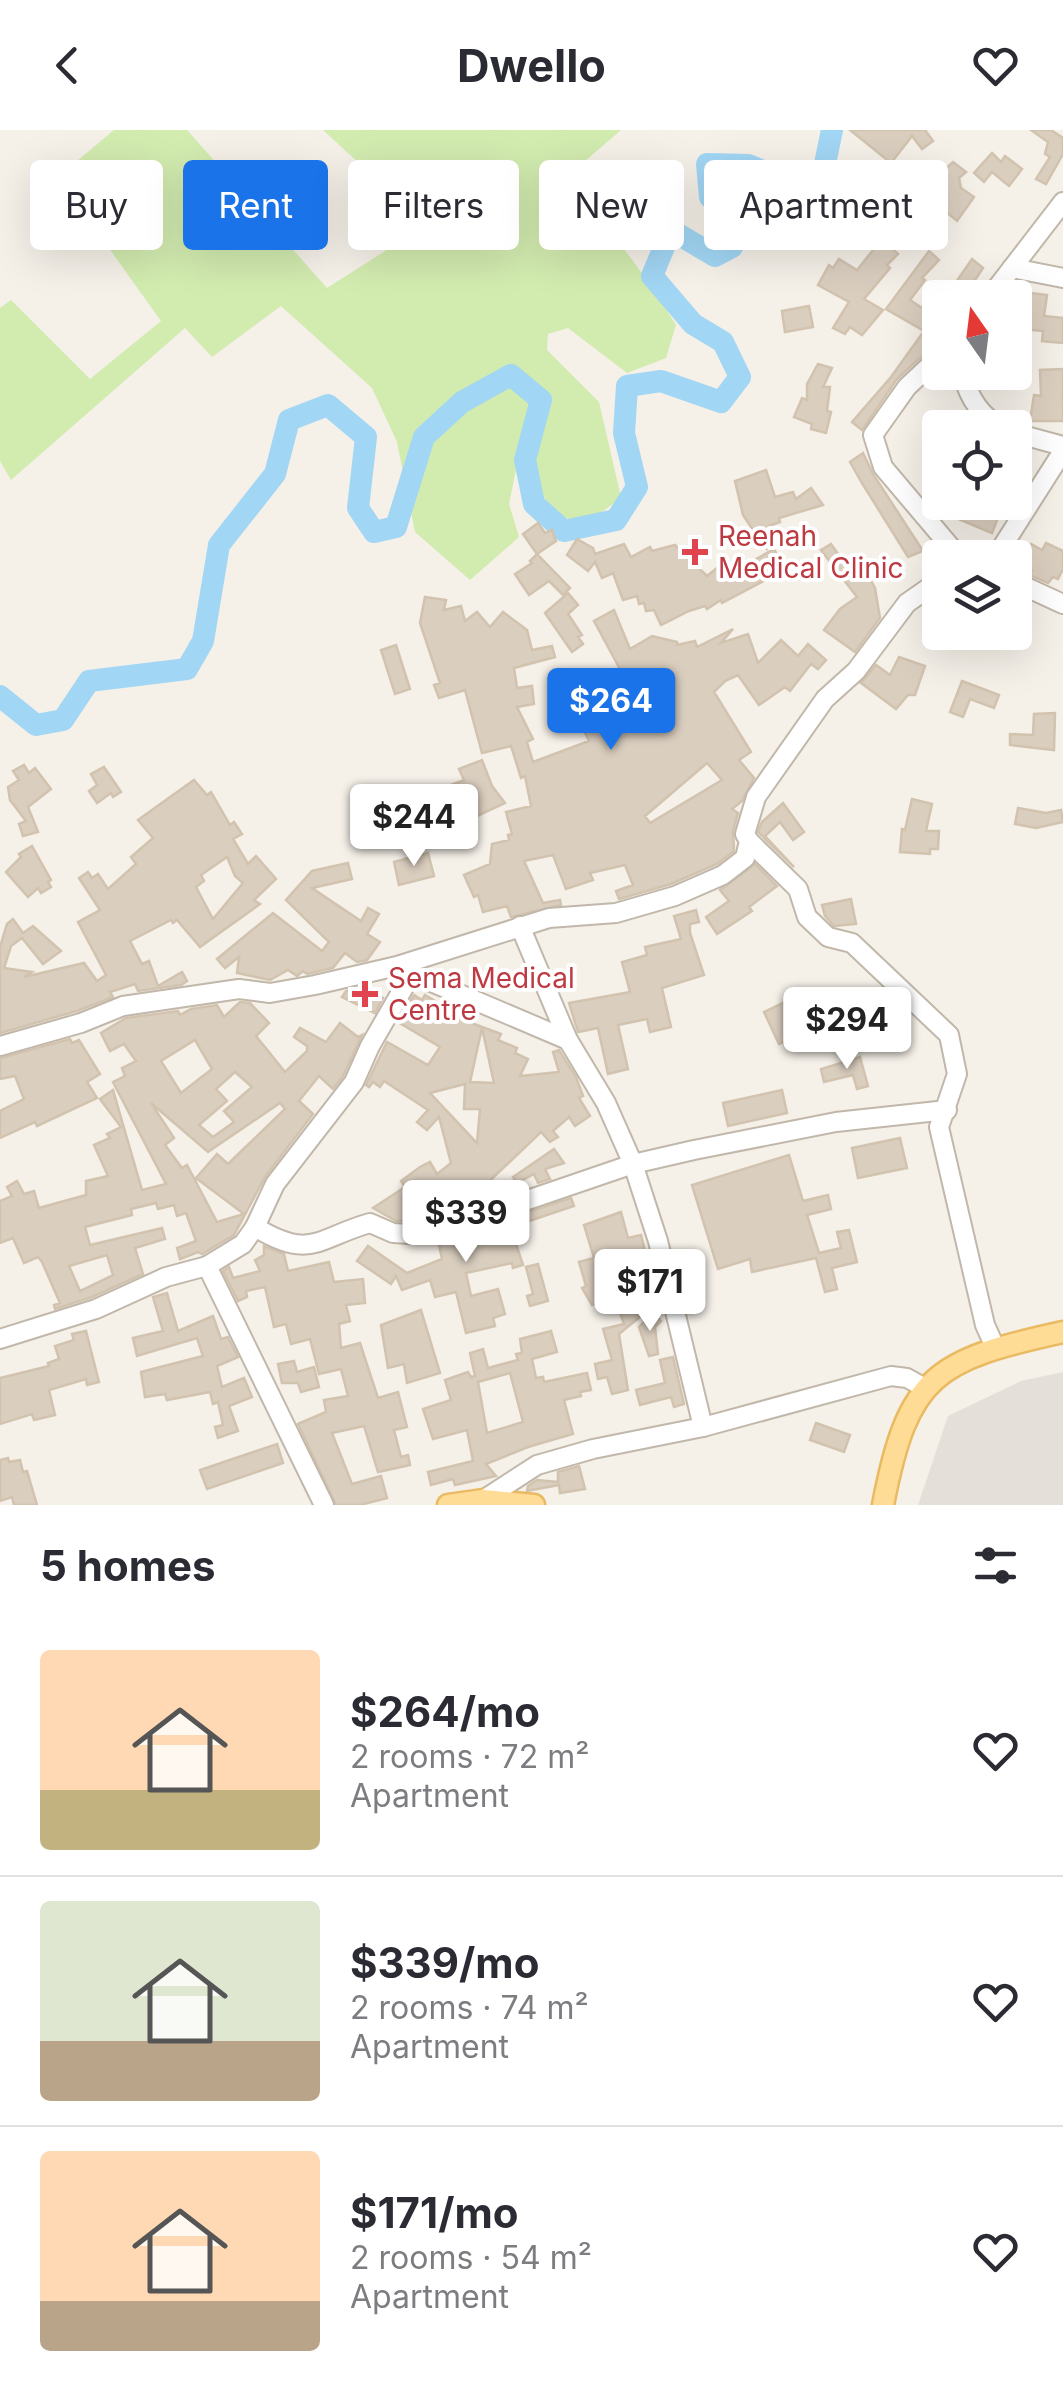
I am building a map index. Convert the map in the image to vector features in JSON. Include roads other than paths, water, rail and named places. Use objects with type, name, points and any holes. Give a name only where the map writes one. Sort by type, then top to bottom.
[{"type":"main road","points":[[883,1505],[896,1441],[925,1388],[960,1362],[995,1348],[1063,1332]]},
{"type":"main road","points":[[448,1505],[483,1500],[534,1505]]},
{"type":"street","points":[[1003,280],[1063,202]]},
{"type":"street","points":[[1012,268],[1063,278]]},
{"type":"street","points":[[922,373],[907,387],[873,436],[883,467],[945,540]]},
{"type":"street","points":[[1005,540],[1063,448],[1032,438]]},
{"type":"street","points":[[1032,590],[1063,604]]},
{"type":"street","points":[[922,593],[894,617],[856,671],[816,711],[756,798],[745,834],[798,888],[806,917],[828,937],[852,944],[948,1035],[957,1074],[939,1127],[985,1324],[995,1348]]},
{"type":"street","points":[[0,1046],[62,1029],[123,1006],[238,989],[270,993],[404,970],[549,918],[616,912],[675,896],[745,858],[749,841]]},
{"type":"street","points":[[520,926],[568,1040],[606,1103],[633,1164],[658,1241],[703,1427]]},
{"type":"street","points":[[404,970],[568,1040]]},
{"type":"street","points":[[0,1339],[96,1309],[166,1277],[207,1266],[232,1254],[256,1227],[275,1184],[354,1082],[404,970]]},
{"type":"street","points":[[256,1227],[289,1245],[328,1241],[370,1224],[393,1234],[410,1234],[426,1230],[460,1209],[510,1206],[633,1164],[836,1122],[947,1110]]},
{"type":"street","points":[[207,1266],[324,1505]]},
{"type":"street","points":[[483,1500],[537,1465],[592,1449],[703,1427],[890,1376],[907,1378],[925,1388]]},
{"type":"waterway","points":[[0,696],[36,725],[63,720],[89,681],[187,669],[203,641],[219,545],[275,474],[289,420],[328,405],[366,437],[358,508],[374,532],[396,527],[424,437],[462,402],[511,375],[541,400],[525,460],[534,504],[564,531],[616,520],[637,487],[624,433],[627,386],[661,381],[721,402],[740,377],[723,342],[693,324],[652,276],[671,230],[715,256],[732,247],[739,227],[710,197],[707,164],[748,165],[820,188],[832,130]]},
{"type":"place","name":"Reenah Medical Clinic","points":[[695,552]]},
{"type":"place","name":"Sema Medical Centre","points":[[365,994]]}]
